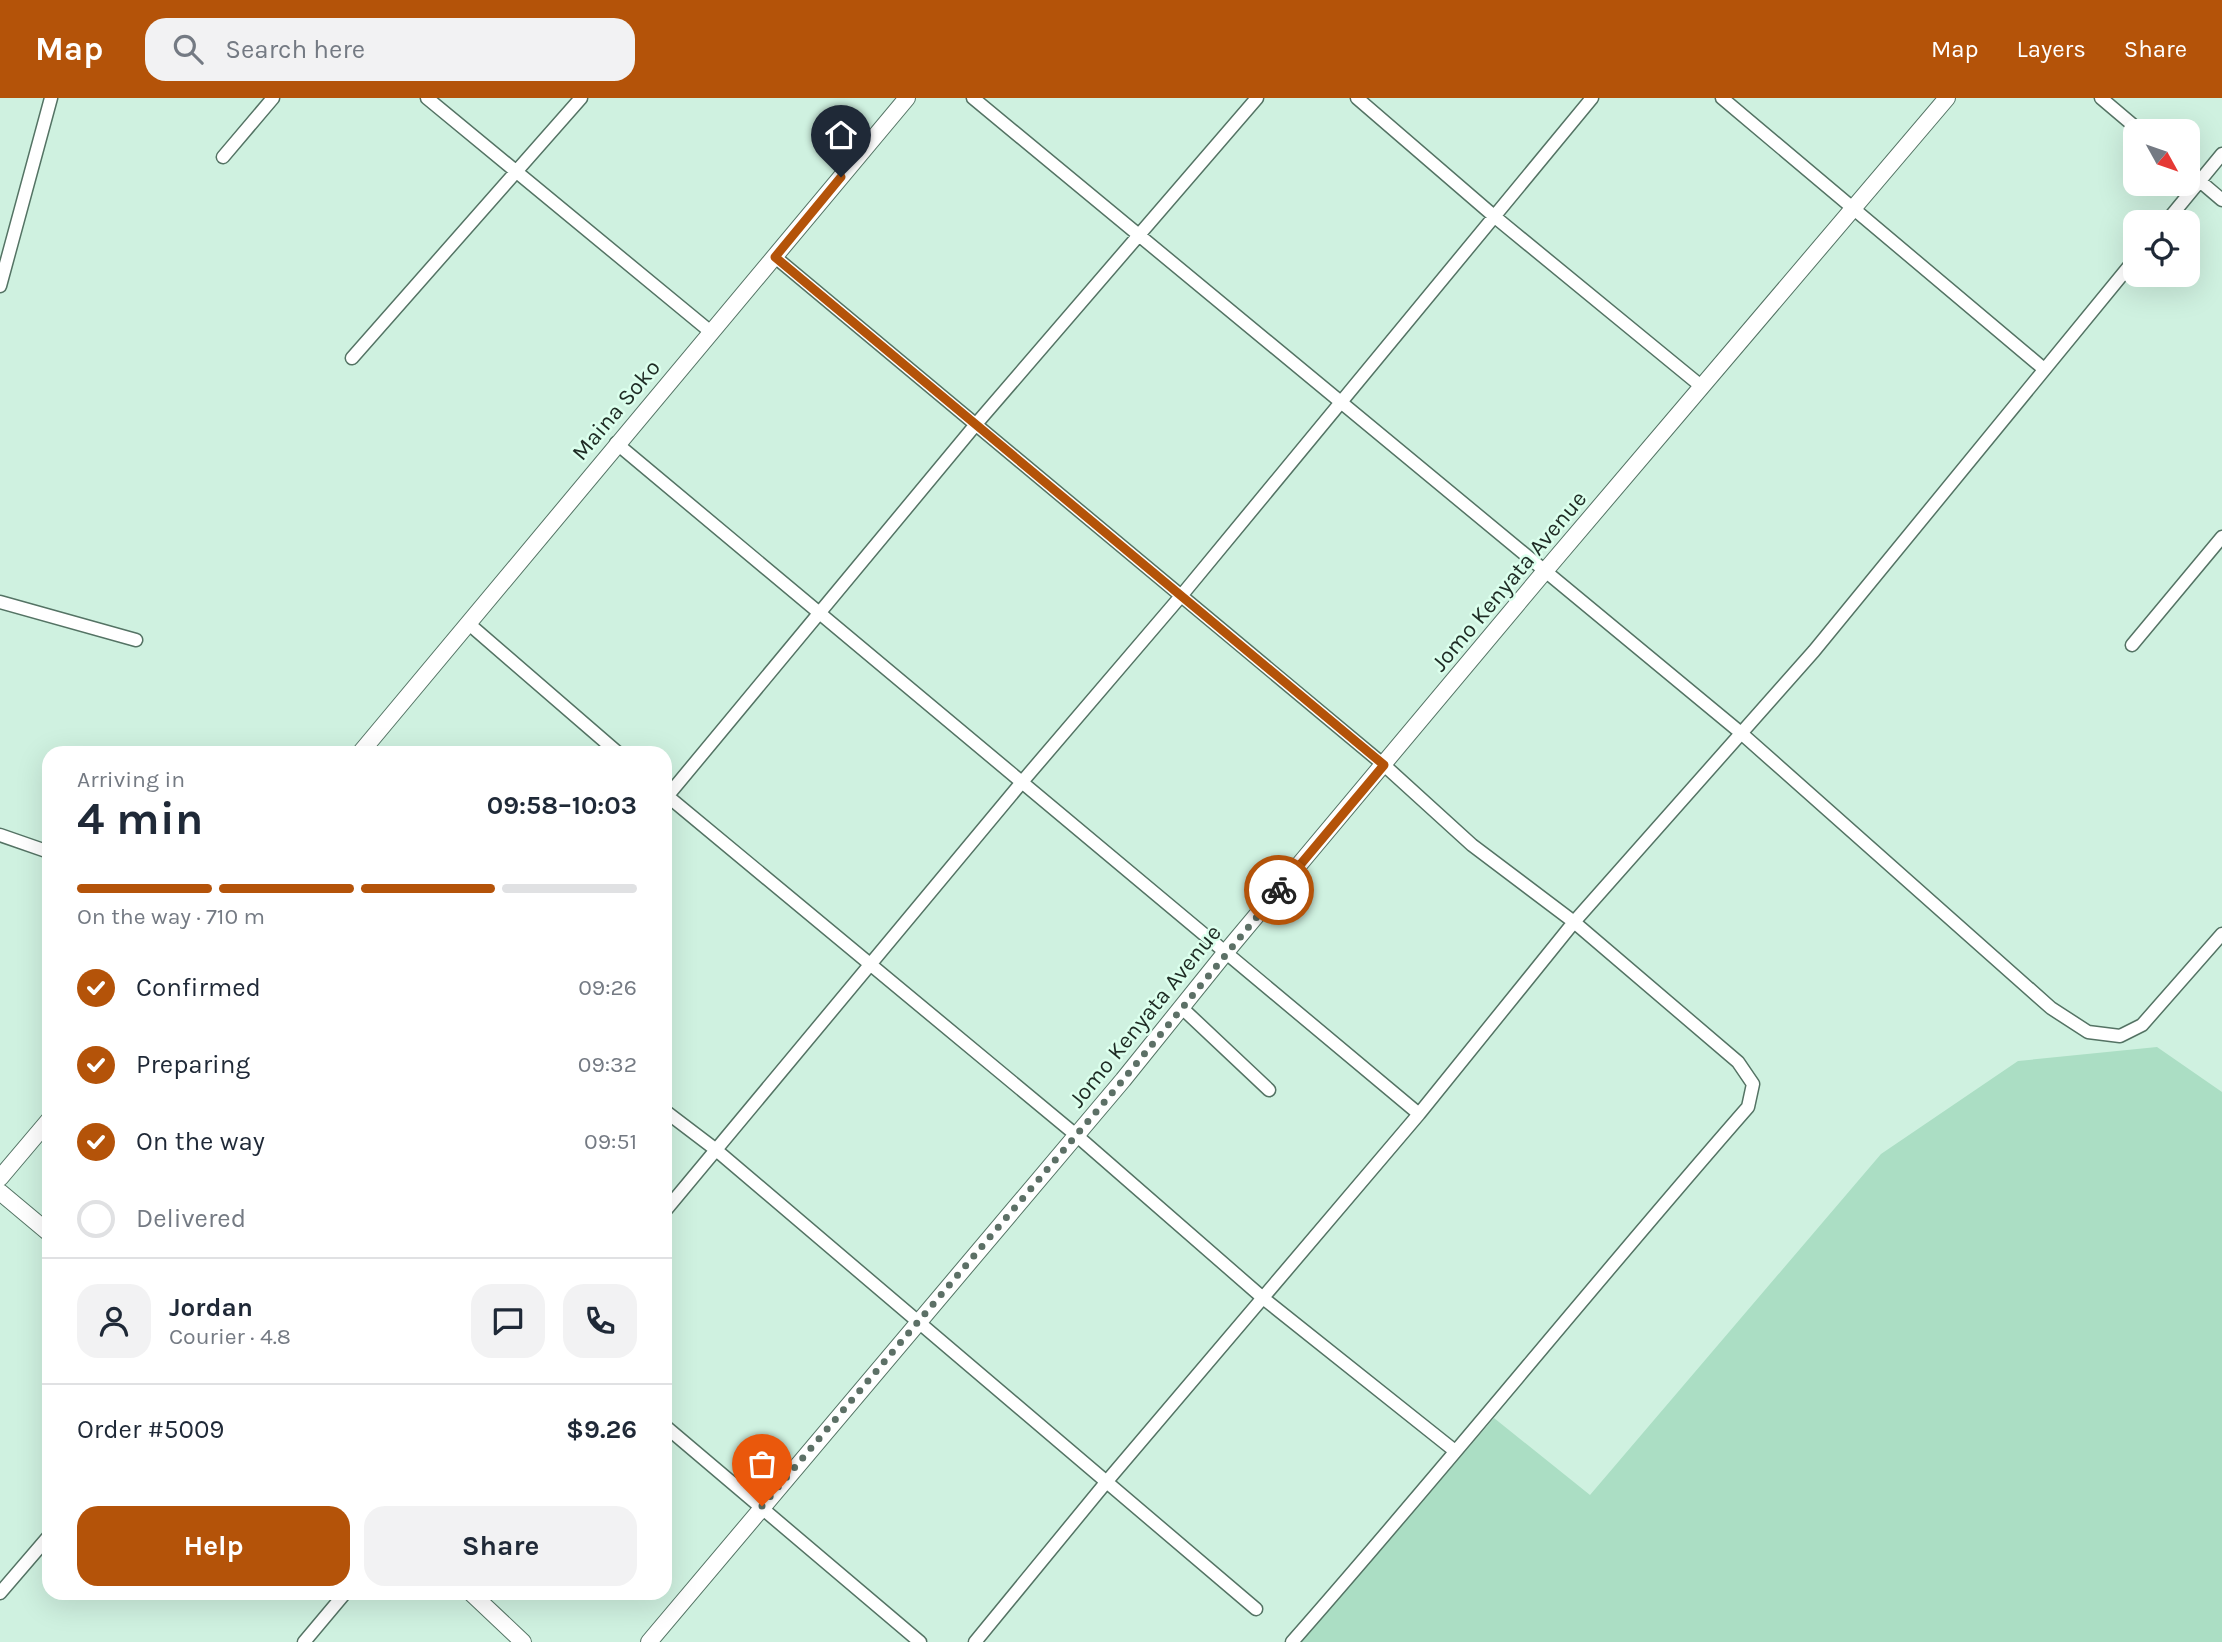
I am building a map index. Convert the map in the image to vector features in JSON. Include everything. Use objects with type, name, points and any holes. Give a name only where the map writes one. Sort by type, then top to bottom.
[{"type":"street","points":[[0,286],[51,98]]},
{"type":"street","points":[[223,157],[273,98]]},
{"type":"street","points":[[427,98],[519,171],[608,250],[712,333]]},
{"type":"street","points":[[352,358],[581,98]]},
{"type":"street","name":"Maina Soko","points":[[366,746],[616,443],[712,333],[907,98]]},
{"type":"street","points":[[973,98],[1741,733],[1980,948],[2051,1008],[2088,1032],[2120,1036],[2142,1025],[2222,934]]},
{"type":"street","points":[[672,789],[977,423],[1257,98]]},
{"type":"street","points":[[1357,98],[1495,217],[1702,386]]},
{"type":"street","points":[[672,1202],[1022,782],[1181,596],[1592,98]]},
{"type":"street","points":[[1722,98],[1855,207],[1925,271],[2044,369]]},
{"type":"street","name":"Jomo Kenyata Avenue","points":[[649,1642],[1076,1135],[1545,571],[1947,98]]},
{"type":"street","points":[[2101,98],[2126,119]]},
{"type":"street","points":[[2222,154],[2200,181],[2222,200]]},
{"type":"street","points":[[2175,210],[2187,196]]},
{"type":"street","points":[[775,257],[1384,765],[1472,845],[1574,922],[1738,1062],[1753,1084],[1748,1107],[1366,1559],[1292,1642]]},
{"type":"street","points":[[975,1642],[1108,1480],[1419,1114],[1574,922],[1814,651],[2123,274]]},
{"type":"street","points":[[616,443],[1419,1114]]},
{"type":"street","points":[[2132,645],[2222,537]]},
{"type":"street","points":[[0,602],[136,640]]},
{"type":"street","points":[[469,624],[610,746]]},
{"type":"street","points":[[672,801],[1076,1135],[1263,1298],[1455,1451]]},
{"type":"street","points":[[0,835],[42,850]]},
{"type":"street","points":[[1182,1008],[1269,1090]]},
{"type":"street","points":[[672,1116],[715,1149],[1108,1480],[1256,1609]]},
{"type":"street","points":[[0,1178],[42,1128]]},
{"type":"street","points":[[0,1192],[42,1227]]},
{"type":"street","points":[[672,1432],[920,1642]]},
{"type":"street","points":[[0,1593],[42,1544]]},
{"type":"street","points":[[304,1642],[339,1600]]},
{"type":"street","points":[[478,1600],[523,1642]]},
{"type":"green space","points":[[2157,1047],[2222,1092],[2222,1642],[1301,1642],[1494,1418],[1590,1495],[1881,1154],[2018,1061]]},
{"type":"way so far","points":[[762,1506],[1123,1080],[1279,890]]},
{"type":"route","points":[[841,177],[775,257],[1384,765],[1279,890]]}]
